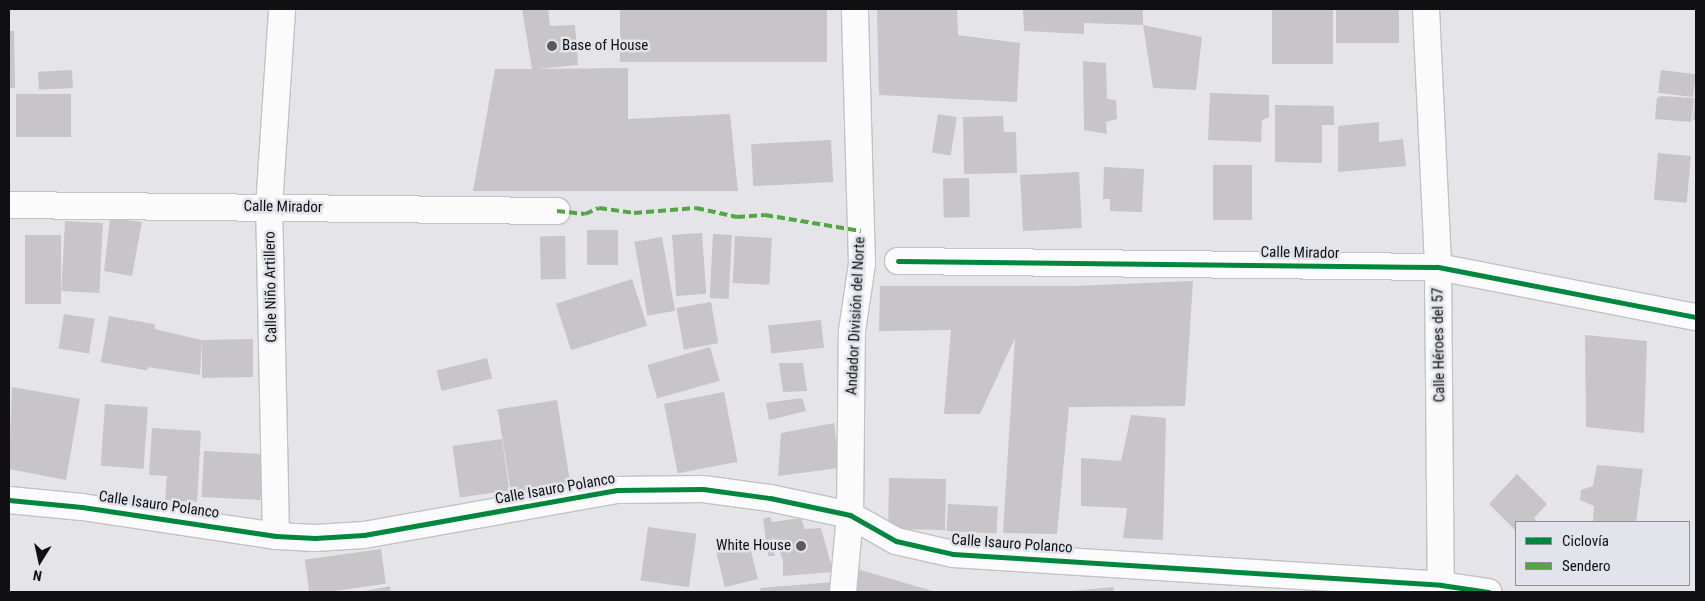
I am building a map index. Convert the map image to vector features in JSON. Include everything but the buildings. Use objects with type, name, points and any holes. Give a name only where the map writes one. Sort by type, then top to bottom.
[{"type":"street","name":"Calle Niño Artillero","points":[[276,536],[269,207],[282,9]]},
{"type":"street","name":"Andador División del Norte","points":[[843,592],[850,515],[852,331],[862,264],[855,9]]},
{"type":"street","name":"Calle Héroes del 57","points":[[1426,9],[1438,267],[1441,588]]},
{"type":"street","name":"Calle Mirador","points":[[9,205],[557,211]]},
{"type":"street","name":"Calle Mirador","points":[[898,260],[1438,267],[1696,317]]},
{"type":"street","name":"Calle Isauro Polanco","points":[[9,500],[82,507],[276,536],[364,535],[616,490],[703,489],[770,498],[850,515],[896,541],[953,554],[1488,592]]},
{"type":"marked path","points":[[557,211],[585,214],[599,208],[634,213],[696,208],[737,217],[765,215],[861,231]]},
{"type":"cycle path","points":[[898,261],[1438,267],[1696,317]]},
{"type":"cycle path","points":[[9,500],[82,507],[276,536],[315,538],[364,535],[617,490],[703,489],[770,498],[850,515],[896,541],[953,554],[1441,585],[1488,592]]},
{"type":"place","name":"Base of House","points":[[552,46]]},
{"type":"place","name":"White House","points":[[801,546]]}]
